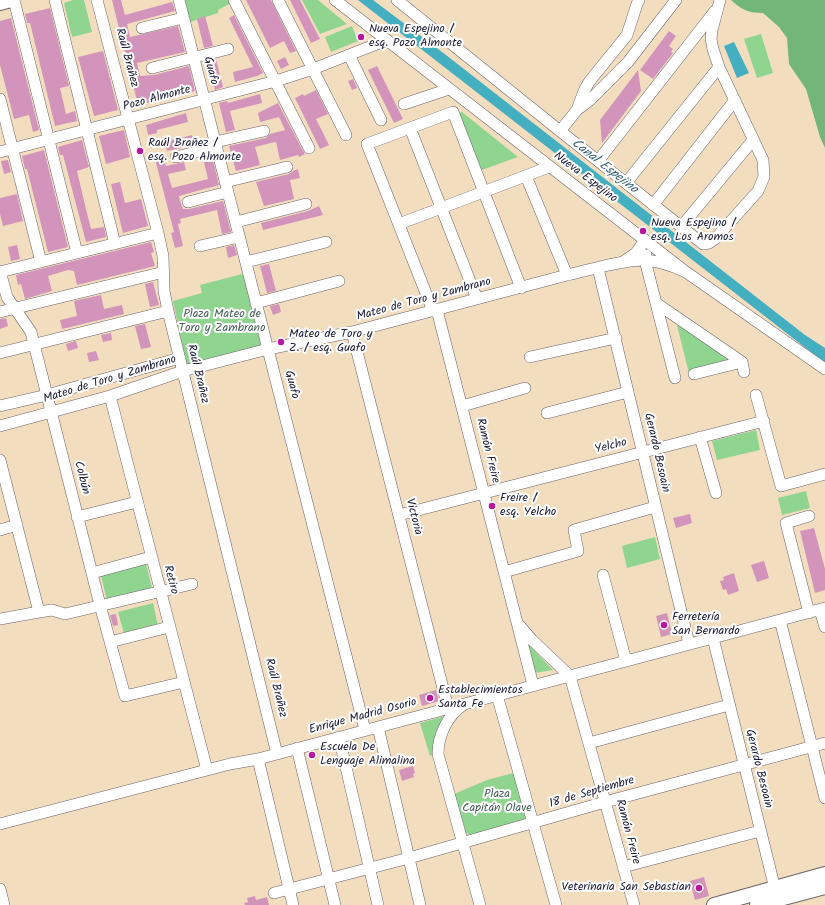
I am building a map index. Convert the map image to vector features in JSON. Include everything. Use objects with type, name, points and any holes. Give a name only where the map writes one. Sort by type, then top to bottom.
[{"type":"main road","points":[[0,3],[12,0]]},
{"type":"main road","points":[[714,905],[778,898],[825,874]]},
{"type":"main road","points":[[757,905],[778,898],[825,887]]},
{"type":"street","points":[[12,0],[77,253]]},
{"type":"street","points":[[55,0],[115,244]]},
{"type":"street","name":"Raúl Brañez","points":[[97,0],[158,234],[163,256],[164,291],[168,311],[277,754]]},
{"type":"street","name":"Guafo","points":[[179,0],[366,730]]},
{"type":"street","points":[[234,0],[309,148]]},
{"type":"street","points":[[278,0],[346,135]]},
{"type":"street","name":"Nueva Espejino","points":[[335,0],[686,272],[825,369]]},
{"type":"street","points":[[397,0],[703,244],[709,243],[715,239],[758,191],[764,176],[763,160],[712,49],[712,30],[720,3]]},
{"type":"street","points":[[577,110],[589,82],[627,35],[636,4],[639,0]]},
{"type":"street","points":[[560,131],[577,110],[590,100],[628,62],[676,0]]},
{"type":"street","points":[[598,161],[720,3]]},
{"type":"street","points":[[142,28],[184,18]]},
{"type":"street","name":"Pozo Almonte","points":[[0,152],[276,81],[313,69],[387,40]]},
{"type":"street","points":[[152,68],[228,48]]},
{"type":"street","points":[[349,55],[381,120]]},
{"type":"street","points":[[626,183],[719,67]]},
{"type":"street","points":[[404,104],[449,89]]},
{"type":"street","points":[[0,99],[41,262]]},
{"type":"street","points":[[653,205],[735,100]]},
{"type":"street","points":[[477,299],[410,128],[453,112],[521,288]]},
{"type":"street","name":"Ramón Freire","points":[[410,128],[367,144],[435,310],[462,406],[533,685]]},
{"type":"street","points":[[176,157],[264,131]]},
{"type":"street","points":[[681,227],[753,140]]},
{"type":"street","points":[[188,202],[287,167]]},
{"type":"street","points":[[399,224],[484,193],[549,167]]},
{"type":"street","points":[[526,176],[567,275]]},
{"type":"street","points":[[236,222],[306,204]]},
{"type":"street","points":[[0,272],[158,234]]},
{"type":"street","points":[[200,246],[240,237]]},
{"type":"street","points":[[246,262],[326,242]]},
{"type":"street","points":[[648,242],[650,249],[645,257],[645,260],[675,378]]},
{"type":"street","name":"Mateo de Toro y Zambrano","points":[[623,263],[648,242]]},
{"type":"street","name":"Mateo de Toro y Zambrano","points":[[0,426],[110,396],[183,371],[268,349],[352,332],[598,268],[645,260],[665,264],[686,272]]},
{"type":"street","name":"Gerardo Besoain","points":[[598,268],[689,644]]},
{"type":"street","name":"Colbún","points":[[0,272],[6,292],[29,328],[34,344],[77,517],[125,696],[184,682]]},
{"type":"street","points":[[0,312],[164,272]]},
{"type":"street","points":[[256,302],[339,281]]},
{"type":"street","points":[[656,303],[743,367],[694,374]]},
{"type":"street","points":[[0,352],[168,311]]},
{"type":"street","name":"Victoria","points":[[352,332],[448,708]]},
{"type":"street","points":[[530,357],[616,338]]},
{"type":"street","points":[[0,406],[47,395],[180,358]]},
{"type":"street","points":[[462,406],[525,388]]},
{"type":"street","points":[[547,413],[628,392]]},
{"type":"street","points":[[756,395],[780,486],[825,474]]},
{"type":"street","name":"Retiro","points":[[110,396],[207,770]]},
{"type":"street","name":"Yelcho","points":[[399,514],[764,421]]},
{"type":"street","points":[[700,437],[716,494]]},
{"type":"street","points":[[0,460],[39,612]]},
{"type":"street","points":[[77,517],[137,502]]},
{"type":"street","points":[[504,572],[578,551],[574,530],[655,507]]},
{"type":"street","points":[[809,516],[786,523],[809,613]]},
{"type":"street","points":[[0,530],[17,525]]},
{"type":"street","points":[[92,573],[151,557]]},
{"type":"street","points":[[604,575],[626,661]]},
{"type":"street","points":[[0,619],[52,610],[66,614],[192,584]]},
{"type":"street","points":[[823,609],[825,627]]},
{"type":"street","name":"Enrique Madrid Osorio","points":[[0,824],[207,770],[258,759],[823,609]]},
{"type":"street","points":[[780,620],[825,798]]},
{"type":"street","name":"Ramón Freire","points":[[518,622],[532,640],[570,676],[634,905]]},
{"type":"street","points":[[110,642],[169,627]]},
{"type":"street","name":"Gerardo Besoain","points":[[713,638],[760,832],[778,898]]},
{"type":"street","points":[[497,695],[556,905]]},
{"type":"street","points":[[470,702],[462,705],[447,723],[441,734],[438,747],[440,763],[480,905]]},
{"type":"street","points":[[589,743],[729,705]]},
{"type":"street","points":[[378,727],[420,905]]},
{"type":"street","points":[[339,737],[378,905]]},
{"type":"street","name":"18 de Septiembre","points":[[274,893],[409,858],[463,841],[605,802],[825,744]]},
{"type":"street","points":[[297,748],[335,905]]},
{"type":"street","points":[[258,759],[293,905]]},
{"type":"street","points":[[623,867],[760,832]]},
{"type":"street","points":[[0,890],[4,905]]},
{"type":"green space","points":[[73,0],[84,0],[92,32],[72,37],[64,3]]},
{"type":"green space","points":[[184,0],[231,0],[233,2],[218,10],[218,13],[190,22]]},
{"type":"green space","points":[[302,0],[318,0],[347,24],[320,34]]},
{"type":"green space","points":[[731,0],[825,0],[825,148],[820,137],[806,89],[789,64],[787,38],[779,27],[763,13],[746,10]]},
{"type":"green space","points":[[352,26],[358,41],[331,52],[325,37]]},
{"type":"green space","points":[[761,34],[773,73],[757,78],[744,39]]},
{"type":"green space","points":[[462,112],[518,157],[479,171],[459,113]]},
{"type":"green space","name":"Plaza Mateo de Toro y Zambrano","points":[[246,273],[264,345],[188,365],[186,362],[173,301],[202,293],[200,285]]},
{"type":"green space","points":[[676,321],[731,358],[730,362],[689,373]]},
{"type":"green space","points":[[756,430],[760,450],[717,460],[712,441]]},
{"type":"green space","points":[[806,491],[810,508],[782,515],[778,498]]},
{"type":"green space","points":[[655,537],[660,559],[627,568],[622,546]]},
{"type":"green space","points":[[145,560],[152,588],[107,600],[100,572]]},
{"type":"green space","points":[[153,603],[158,626],[124,634],[118,612]]},
{"type":"green space","points":[[526,642],[553,670],[535,673]]},
{"type":"green space","points":[[445,716],[434,754],[430,756],[420,723]]},
{"type":"green space","name":"Plaza Capitán Olave","points":[[517,772],[528,817],[471,835],[466,833],[454,794],[487,780]]},
{"type":"water","points":[[358,0],[373,0],[446,55],[805,335],[825,348],[825,363]]},
{"type":"water","points":[[734,42],[749,73],[737,78],[724,46]]},
{"type":"building","points":[[112,0],[121,0],[125,15],[172,2],[175,11],[127,24],[130,37],[178,26],[185,52],[137,63],[140,76],[154,75],[189,66],[195,91],[138,105]]},
{"type":"building","points":[[246,0],[271,0],[296,51],[290,53],[284,41],[270,48]]},
{"type":"building","points":[[290,0],[300,0],[320,39],[311,43]]},
{"type":"building","points":[[50,8],[69,86],[60,88],[66,114],[75,111],[77,121],[55,126],[30,23],[27,23],[25,14]]},
{"type":"building","points":[[234,15],[263,73],[235,82],[233,72],[253,67],[229,18]]},
{"type":"building","points":[[205,16],[213,46],[204,48],[197,19]]},
{"type":"building","points":[[11,18],[39,130],[33,132],[29,115],[14,119],[0,65],[0,21]]},
{"type":"building","points":[[669,31],[676,36],[669,46],[673,49],[671,52],[673,53],[653,79],[640,70]]},
{"type":"building","points":[[103,51],[118,110],[94,116],[78,57]]},
{"type":"building","points":[[285,57],[289,65],[281,69],[277,61]]},
{"type":"building","points":[[216,59],[223,87],[215,90],[208,61]]},
{"type":"building","points":[[377,66],[403,119],[394,123],[368,70]]},
{"type":"building","points":[[638,70],[641,91],[602,143],[600,120]]},
{"type":"building","points":[[353,79],[357,88],[352,90],[348,81]]},
{"type":"building","points":[[316,90],[328,114],[316,119],[329,145],[320,149],[295,98],[303,94],[304,96]]},
{"type":"building","points":[[260,94],[262,103],[230,111],[235,130],[226,132],[219,103],[227,101],[228,103]]},
{"type":"building","points":[[278,103],[305,154],[299,157],[298,155],[280,160],[276,142],[271,143],[255,147],[260,165],[236,171],[229,146],[266,138],[270,134],[285,130],[279,117],[260,122],[258,113]]},
{"type":"building","points":[[186,113],[188,122],[157,130],[157,133],[148,135],[146,125]]},
{"type":"building","points":[[124,130],[130,157],[106,164],[99,136]]},
{"type":"building","points":[[192,135],[194,145],[167,151],[165,142]]},
{"type":"building","points":[[82,140],[89,167],[77,171],[85,205],[91,229],[104,227],[106,237],[86,242],[63,155],[60,155],[58,147]]},
{"type":"building","points":[[44,150],[68,247],[48,252],[27,169],[25,169],[22,156]]},
{"type":"building","points":[[162,153],[166,166],[184,162],[186,170],[168,174],[172,188],[208,179],[203,158],[212,156],[219,185],[179,196],[181,204],[183,209],[189,209],[223,201],[231,232],[222,234],[217,210],[180,219],[181,223],[178,224],[183,246],[175,248],[171,233],[174,232],[154,155]]},
{"type":"building","points":[[8,160],[11,172],[4,174],[1,161]]},
{"type":"building","points":[[298,169],[300,178],[290,180],[294,199],[264,206],[256,182],[289,174]]},
{"type":"building","points":[[120,182],[125,203],[141,199],[148,226],[123,233],[111,184]]},
{"type":"building","points":[[17,194],[23,221],[3,226],[0,214],[0,198]]},
{"type":"building","points":[[319,206],[323,215],[263,230],[261,223],[308,211]]},
{"type":"building","points":[[151,242],[154,252],[151,253],[155,266],[77,285],[74,271],[68,270],[48,276],[52,291],[25,299],[21,284],[18,285],[16,275]]},
{"type":"building","points":[[17,245],[20,259],[11,261],[8,247]]},
{"type":"building","points":[[234,245],[237,255],[228,258],[226,247]]},
{"type":"building","points":[[269,264],[276,291],[267,293],[260,266]]},
{"type":"building","points":[[153,282],[159,305],[150,307],[145,284]]},
{"type":"building","points":[[101,295],[104,309],[122,305],[124,314],[62,329],[60,320],[77,316],[74,301]]},
{"type":"building","points":[[279,304],[281,312],[273,315],[270,306]]},
{"type":"building","points":[[6,318],[8,326],[0,329],[0,319]]},
{"type":"building","points":[[145,324],[151,347],[141,349],[135,326]]},
{"type":"building","points":[[111,333],[112,340],[103,342],[101,335]]},
{"type":"building","points":[[76,341],[78,348],[68,351],[66,344]]},
{"type":"building","points":[[96,351],[99,360],[89,362],[87,353]]},
{"type":"building","points":[[690,514],[692,523],[676,528],[673,518]]},
{"type":"building","points":[[814,528],[825,569],[825,590],[815,593],[800,531]]},
{"type":"building","points":[[764,561],[769,578],[757,582],[751,565]]},
{"type":"building","points":[[734,573],[739,591],[728,595],[726,589],[723,590],[720,581],[724,580],[723,577]]},
{"type":"building","name":"Ferretería San Bernardo","points":[[667,613],[672,634],[661,637],[656,616]]},
{"type":"building","points":[[116,614],[118,625],[113,626],[110,615]]},
{"type":"building","name":"Establecimientos Santa Fe","points":[[436,690],[439,701],[422,706],[419,695]]},
{"type":"building","points":[[413,766],[415,773],[413,774],[414,777],[402,781],[399,770]]},
{"type":"building","name":"Veterinaria San Sebastian","points":[[704,877],[709,896],[695,900],[690,881]]},
{"type":"building","points":[[255,896],[256,900],[267,897],[269,905],[245,905],[244,903],[248,902],[247,898]]},
{"type":"place","name":"Nueva Espejino / esq. Pozo Almonte","points":[[361,37]]},
{"type":"place","name":"Raúl Brañez / esq. Pozo Almonte","points":[[140,151]]},
{"type":"place","name":"Nueva Espejino / esq. Los Aromos","points":[[643,231]]},
{"type":"place","name":"Mateo de Toro y Z. / esq. Guafo","points":[[281,342]]},
{"type":"place","name":"Freire / esq. Yelcho","points":[[492,506]]},
{"type":"place","name":"Ferretería San Bernardo","points":[[664,625]]},
{"type":"place","name":"Establecimientos Santa Fe","points":[[430,698]]},
{"type":"place","name":"Escuela De Lenguaje Alimalina","points":[[312,755]]},
{"type":"place","name":"Veterinaria San Sebastian","points":[[699,888]]},
{"type":"water label","name":"Canal Espejino","points":[[604,167]]}]
